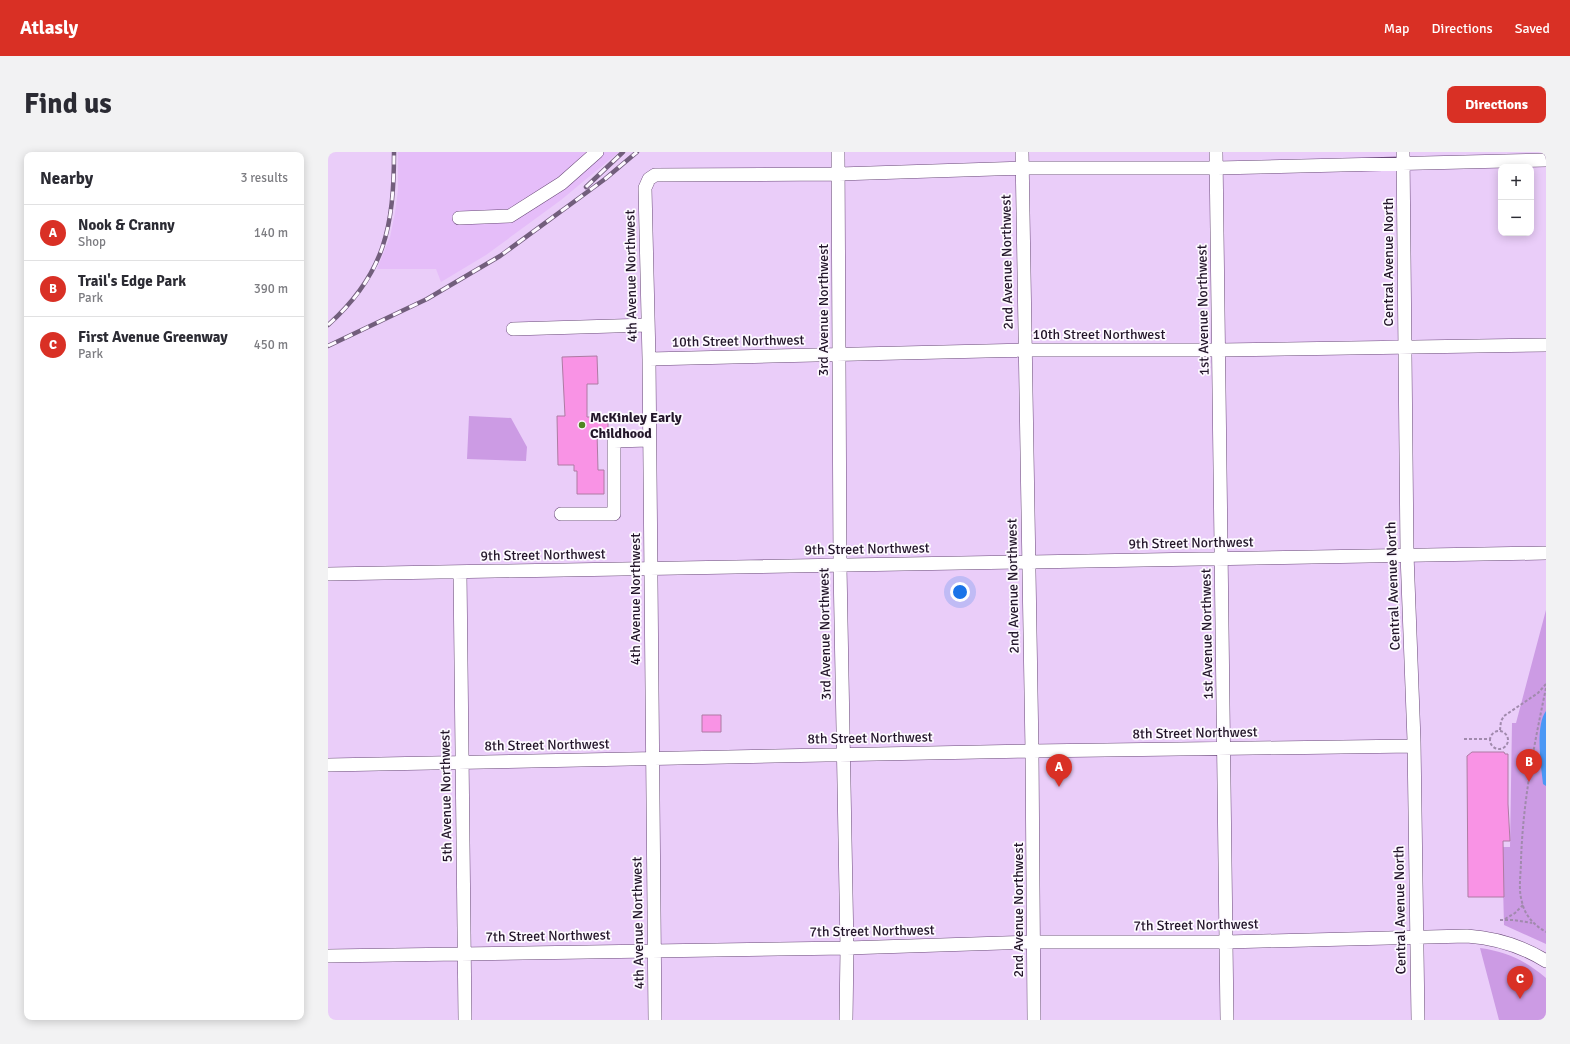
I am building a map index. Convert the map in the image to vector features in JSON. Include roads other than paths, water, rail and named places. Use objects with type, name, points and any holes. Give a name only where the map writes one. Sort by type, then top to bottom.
[{"type":"street","points":[[459,218],[510,216],[562,183],[597,152]]},
{"type":"street","name":"3rd Avenue Northwest","points":[[838,152],[840,566],[846,1020]]},
{"type":"street","name":"2nd Avenue Northwest","points":[[1022,152],[1024,350],[1032,751],[1034,1020]]},
{"type":"street","name":"1st Avenue Northwest","points":[[1216,152],[1220,350],[1227,1020]]},
{"type":"street","points":[[839,174],[1022,168],[1217,168],[1403,157],[1546,160]]},
{"type":"street","name":"Central Avenue North","points":[[1403,157],[1407,554],[1414,746],[1418,1020]]},
{"type":"street","name":"4th Avenue Northwest","points":[[655,1020],[649,358],[645,188],[649,179],[655,175],[839,174]]},
{"type":"street","points":[[513,328],[648,325]]},
{"type":"street","name":"10th Street Northwest","points":[[649,358],[1024,350],[1220,350],[1546,345]]},
{"type":"street","points":[[561,514],[614,514],[614,441],[649,440]]},
{"type":"street","name":"9th Street Northwest","points":[[328,574],[1222,559],[1407,554],[1546,553]]},
{"type":"street","name":"5th Avenue Northwest","points":[[460,572],[465,1020]]},
{"type":"street","name":"8th Street Northwest","points":[[328,765],[1032,751],[1414,746]]},
{"type":"street","name":"7th Street Northwest","points":[[328,956],[846,948],[1034,942],[1226,942],[1417,936],[1483,937],[1516,946],[1546,961]]},
{"type":"water","points":[[1546,711],[1546,786],[1543,784],[1540,757],[1540,736],[1541,726]]},
{"type":"railway","points":[[328,325],[347,306],[362,287],[374,267],[382,247],[392,203],[394,152]]},
{"type":"railway","points":[[586,187],[623,152]]},
{"type":"railway","points":[[328,346],[427,299],[500,256],[605,179],[637,152]]},
{"type":"place","name":"McKinley Early Childhood","points":[[582,425]]},
{"type":"place","name":"Trail's Edge Park","points":[[1529,782]]},
{"type":"place","name":"Nook & Cranny","points":[[1059,787]]},
{"type":"place","name":"First Avenue Greenway","points":[[1520,999]]}]
